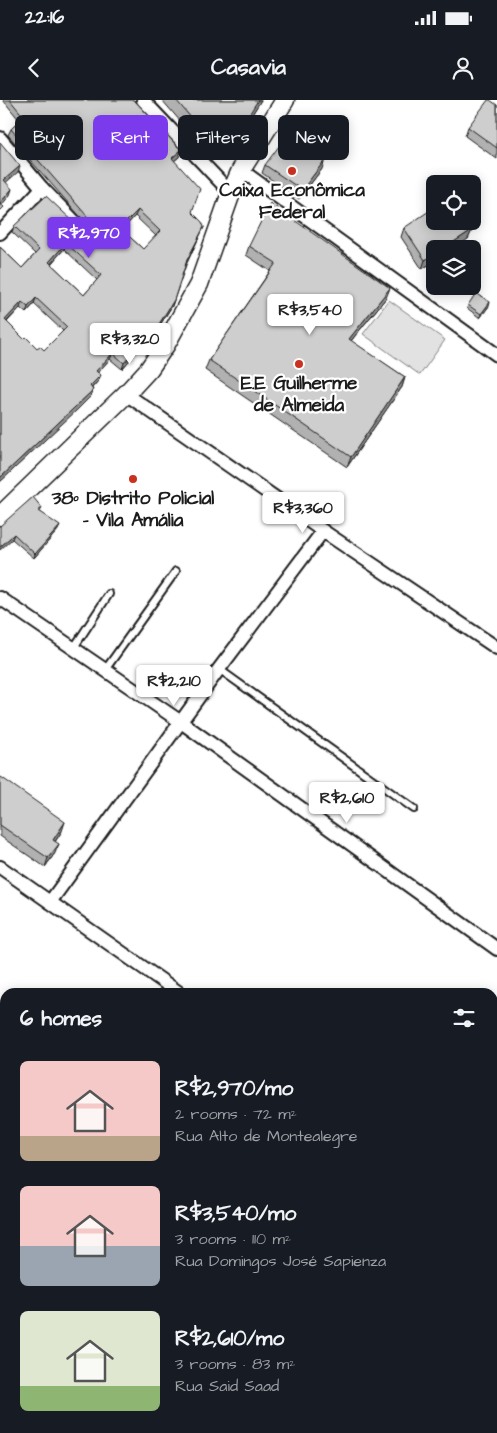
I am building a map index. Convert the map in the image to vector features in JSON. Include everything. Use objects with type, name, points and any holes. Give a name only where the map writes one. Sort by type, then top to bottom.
[{"type":"main road","points":[[0,516],[126,394],[149,369],[199,284],[230,193],[242,170],[286,100]]},
{"type":"street","points":[[143,100],[230,193]]},
{"type":"street","points":[[0,138],[42,188],[77,224]]},
{"type":"street","points":[[242,170],[497,355]]},
{"type":"street","points":[[0,233],[42,188]]},
{"type":"street","points":[[126,394],[323,531],[497,648]]},
{"type":"street","points":[[50,902],[219,669],[323,531]]},
{"type":"street","points":[[0,598],[181,722],[497,948]]},
{"type":"street","points":[[0,867],[172,988]]},
{"type":"lane","points":[[105,670],[176,571]]},
{"type":"lane","points":[[73,649],[109,594]]},
{"type":"lane","points":[[219,669],[414,809]]},
{"type":"shaded area","points":[[389,300],[445,340],[420,375],[363,334]]},
{"type":"building","points":[[10,100],[134,100],[148,115],[93,115],[93,160],[168,160],[168,136],[178,147],[178,153],[172,158],[200,189],[192,212],[202,222],[204,227],[187,260],[174,300],[151,337],[148,335],[124,363],[113,353],[96,371],[101,375],[90,386],[93,390],[0,478],[0,247],[22,268],[39,250],[14,226],[46,196],[77,225],[85,224],[87,216],[38,160],[83,160],[83,115],[22,115]],"holes":[[[138,210],[160,231],[143,249],[120,228]],[[66,243],[101,275],[84,295],[49,262]],[[36,298],[67,327],[44,350],[40,346],[37,348],[26,337],[24,339],[5,320],[22,302],[28,307]]]},
{"type":"building","points":[[176,100],[258,100],[249,115],[189,115]]},
{"type":"building","points":[[488,100],[497,105],[497,148],[468,127]]},
{"type":"building","points":[[15,125],[15,134],[11,129]]},
{"type":"building","points":[[0,142],[20,166],[4,180],[12,189],[0,203]]},
{"type":"building","points":[[278,147],[278,160],[325,160],[302,190],[265,165]]},
{"type":"building","points":[[270,203],[390,288],[349,339],[405,377],[351,457],[209,360],[276,263],[249,246]]},
{"type":"building","points":[[426,213],[426,230],[472,230],[457,240],[426,240],[425,260],[404,228]]},
{"type":"building","points":[[475,295],[479,295],[490,302],[481,314],[468,305]]},
{"type":"building","points":[[33,497],[42,508],[38,511],[60,526],[35,554],[14,534],[0,547],[0,526]]},
{"type":"building","points":[[1,777],[65,822],[53,840],[59,844],[48,858],[0,825]]},
{"type":"place","name":"Caixa Econômica Federal","points":[[292,171]]},
{"type":"place","name":"E.E Guilherme de Almeida","points":[[299,364]]},
{"type":"place","name":"38º Distrito Policial - Vila Amália","points":[[133,479]]}]
